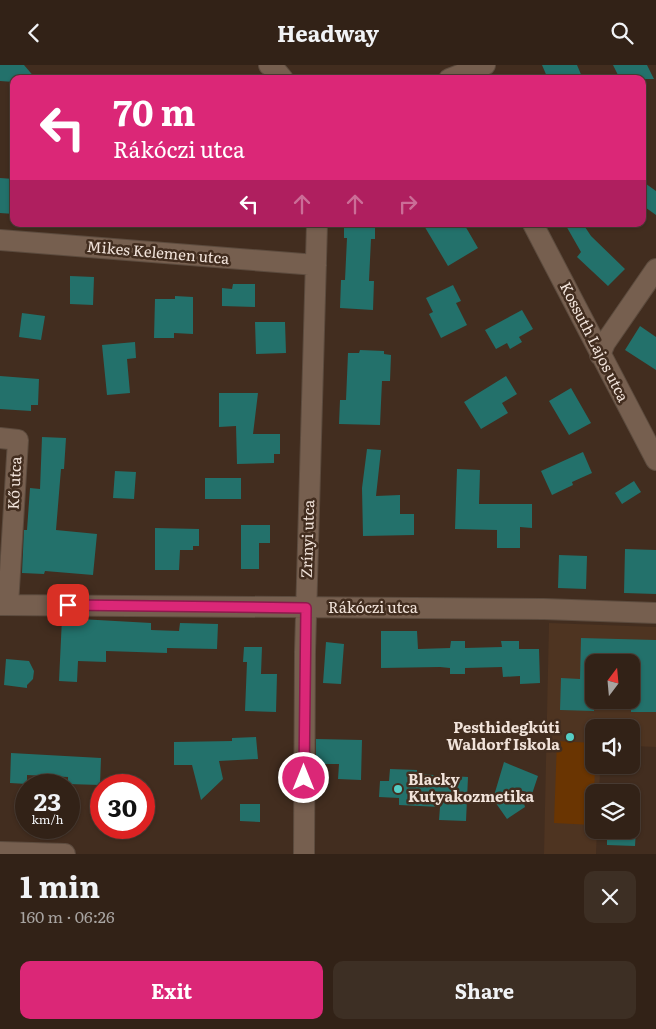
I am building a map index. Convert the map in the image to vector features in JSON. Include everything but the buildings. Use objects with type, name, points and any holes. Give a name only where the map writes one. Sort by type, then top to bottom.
[{"type":"street","points":[[269,65],[280,75]]},
{"type":"street","points":[[452,75],[485,65]]},
{"type":"street","name":"Zrínyi utca","points":[[304,854],[306,608],[317,227]]},
{"type":"street","name":"Kossuth Lajos utca","points":[[535,227],[656,460]]},
{"type":"street","name":"Mikes Kelemen utca","points":[[0,240],[316,265]]},
{"type":"street","points":[[600,355],[606,343],[656,269]]},
{"type":"street","name":"Kő utca","points":[[0,438],[18,440],[4,605]]},
{"type":"street","name":"Rákóczi utca","points":[[4,605],[535,609],[656,613]]},
{"type":"street","points":[[0,852],[65,854]]},
{"type":"shaded area","name":"Pesthidegkúti Waldorf Iskola","points":[[549,623],[656,627],[656,747],[640,746],[640,719],[585,719],[585,774],[600,774],[599,784],[585,784],[585,839],[597,839],[596,854],[544,854]]},
{"type":"shaded area","points":[[557,741],[585,743],[585,774],[595,774],[594,784],[585,784],[585,825],[554,823]]},
{"type":"place","name":"Pesthidegkúti Waldorf Iskola","points":[[570,737]]},
{"type":"place","name":"Blacky Kutyakozmetika","points":[[398,789]]},
{"type":"route","points":[[68,605],[306,608],[304,778]]}]
